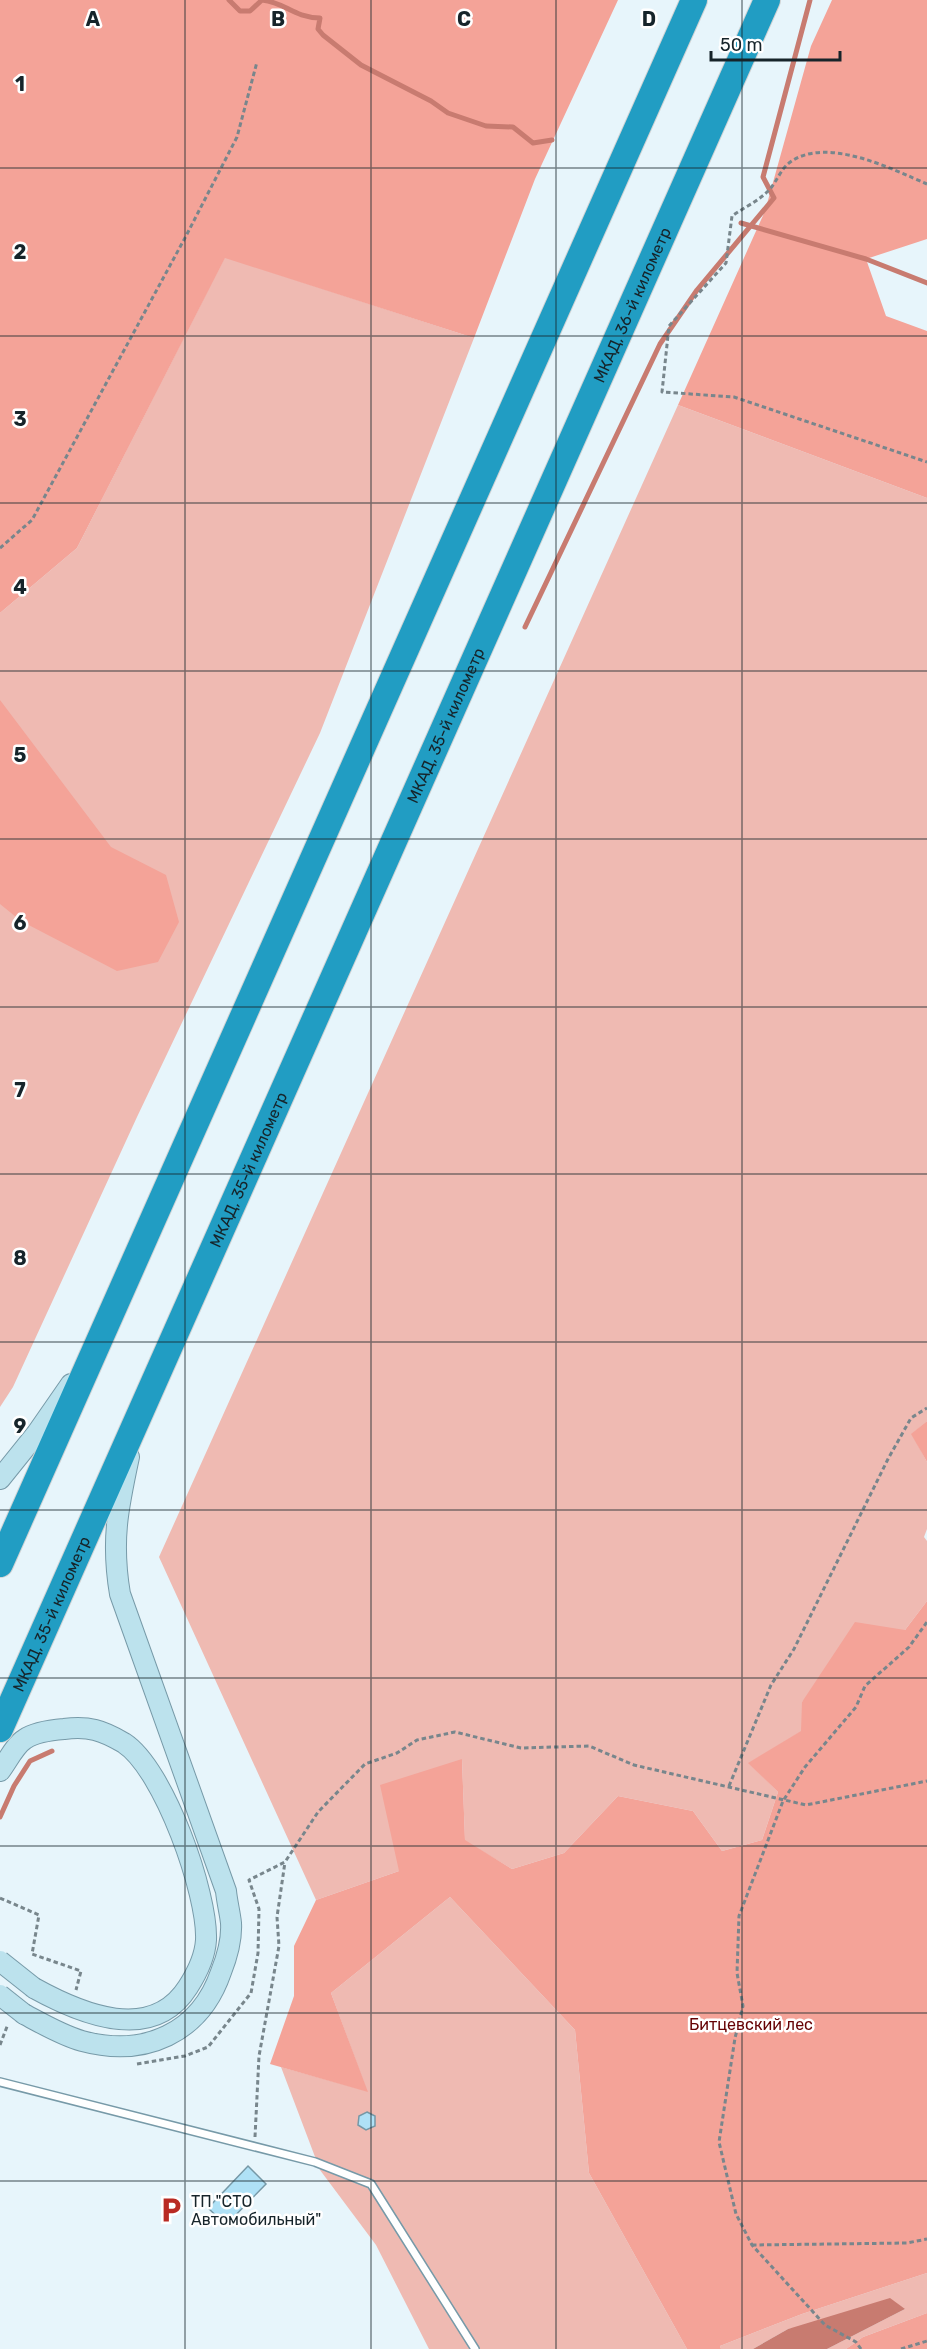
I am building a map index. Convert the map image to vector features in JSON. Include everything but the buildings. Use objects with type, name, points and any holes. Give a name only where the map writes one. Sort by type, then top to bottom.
[{"type":"highway","points":[[0,1564],[694,0]]},
{"type":"highway","name":"МКАД, 36-й километр","points":[[497,610],[767,0]]},
{"type":"highway","name":"МКАД, 35-й километр","points":[[0,1730],[497,610]]},
{"type":"main road","points":[[0,1479],[38,1433],[71,1384],[110,1316]]},
{"type":"main road","points":[[0,1995],[24,2014],[60,2033],[84,2041],[118,2045],[147,2043],[171,2035],[197,2017],[213,1995],[226,1959],[231,1924],[226,1892],[120,1593],[114,1561],[118,1510],[129,1456],[157,1375]]},
{"type":"main road","points":[[0,1771],[24,1739],[52,1730],[88,1726],[125,1744],[154,1779],[174,1817],[203,1905],[206,1942],[198,1971],[182,1997],[161,2013],[125,2021],[98,2017],[66,2006],[34,1988],[0,1961]]},
{"type":"lane","points":[[0,2082],[315,2162],[371,2184],[475,2349]]},
{"type":"path","points":[[0,548],[32,520],[186,236],[237,137],[257,62]]},
{"type":"path","points":[[927,184],[884,166],[843,153],[808,154],[789,163],[767,192],[732,216],[726,263],[669,326],[662,392],[734,397],[927,462]]},
{"type":"path","points":[[729,1787],[771,1685],[794,1649],[888,1459],[911,1418],[927,1408]]},
{"type":"path","points":[[861,2349],[856,2342],[825,2325],[752,2245],[736,2214],[719,2142],[742,2006],[736,1973],[739,1916],[783,1801],[805,1767],[856,1707],[865,1686],[909,1647],[927,1622]]},
{"type":"path","points":[[255,2147],[259,2056],[279,1946],[277,1917],[285,1862],[318,1812],[365,1764],[397,1753],[417,1740],[456,1732],[521,1748],[589,1746],[634,1765],[783,1801],[806,1804],[927,1781]]},
{"type":"path","points":[[249,1880],[285,1862]]},
{"type":"path","points":[[0,1898],[39,1915],[32,1954],[81,1971],[74,1996]]},
{"type":"path","points":[[752,2245],[907,2243],[927,2239]]},
{"type":"path","points":[[902,2349],[927,2341]]},
{"type":"shaded area","points":[[225,257],[474,338],[320,733],[137,1117],[13,1387],[0,1407],[0,613],[77,548]]},
{"type":"shaded area","points":[[678,405],[927,498],[927,1421],[912,1434],[927,1462],[927,1529],[924,1537],[927,1541],[927,1601],[905,1630],[802,1702],[802,1731],[749,1763],[778,1792],[762,1840],[722,1851],[693,1811],[618,1796],[564,1853],[512,1869],[465,1841],[462,1759],[399,1871],[316,1900],[159,1557]]},
{"type":"shaded area","points":[[450,1897],[575,2030],[589,2173],[687,2349],[429,2349],[376,2245],[320,2170],[281,2067],[367,2091],[331,1993]]},
{"type":"shaded area","points":[[927,2273],[927,2313],[863,2337],[846,2349],[827,2349],[905,2309],[788,2329],[753,2349],[721,2349],[720,2346],[802,2314]]},
{"type":"shaded area","points":[[890,2298],[905,2309],[827,2349],[753,2349],[788,2329]]},
{"type":"green space","points":[[0,0],[618,0],[535,179],[474,338],[225,258],[77,548],[0,613]]},
{"type":"green space","points":[[832,0],[927,0],[927,239],[866,259],[886,316],[927,331],[927,498],[678,405],[765,211],[811,46]]},
{"type":"green space","points":[[0,700],[111,847],[166,875],[179,922],[158,962],[117,971],[21,921],[0,904]]},
{"type":"green space","points":[[927,1421],[927,1462],[911,1434]]},
{"type":"green space","name":"Битцевский лес","points":[[927,1601],[927,2273],[802,2314],[720,2346],[721,2349],[687,2349],[589,2173],[575,2030],[450,1897],[331,1993],[368,2092],[270,2064],[294,1996],[294,1946],[316,1900],[399,1871],[380,1785],[462,1759],[465,1840],[512,1869],[564,1853],[618,1796],[693,1811],[722,1851],[762,1840],[778,1792],[748,1763],[801,1731],[802,1702],[855,1622],[905,1630]]},
{"type":"green space","points":[[927,2313],[927,2349],[846,2349],[863,2337]]},
{"type":"waterway","points":[[229,0],[240,11],[250,11],[262,0],[303,15],[320,18],[318,29],[323,35],[361,65],[431,101],[448,113],[486,126],[513,127],[533,143],[552,140]]},
{"type":"waterway","points":[[525,627],[660,344],[697,290],[774,198],[763,177],[810,0]]},
{"type":"waterway","points":[[741,223],[866,259],[927,283]]},
{"type":"waterway","points":[[0,1817],[14,1786],[30,1761],[52,1751]]},
{"type":"place","name":"ТП \"СТО Автомобильный\"","points":[[171,2210]]}]
